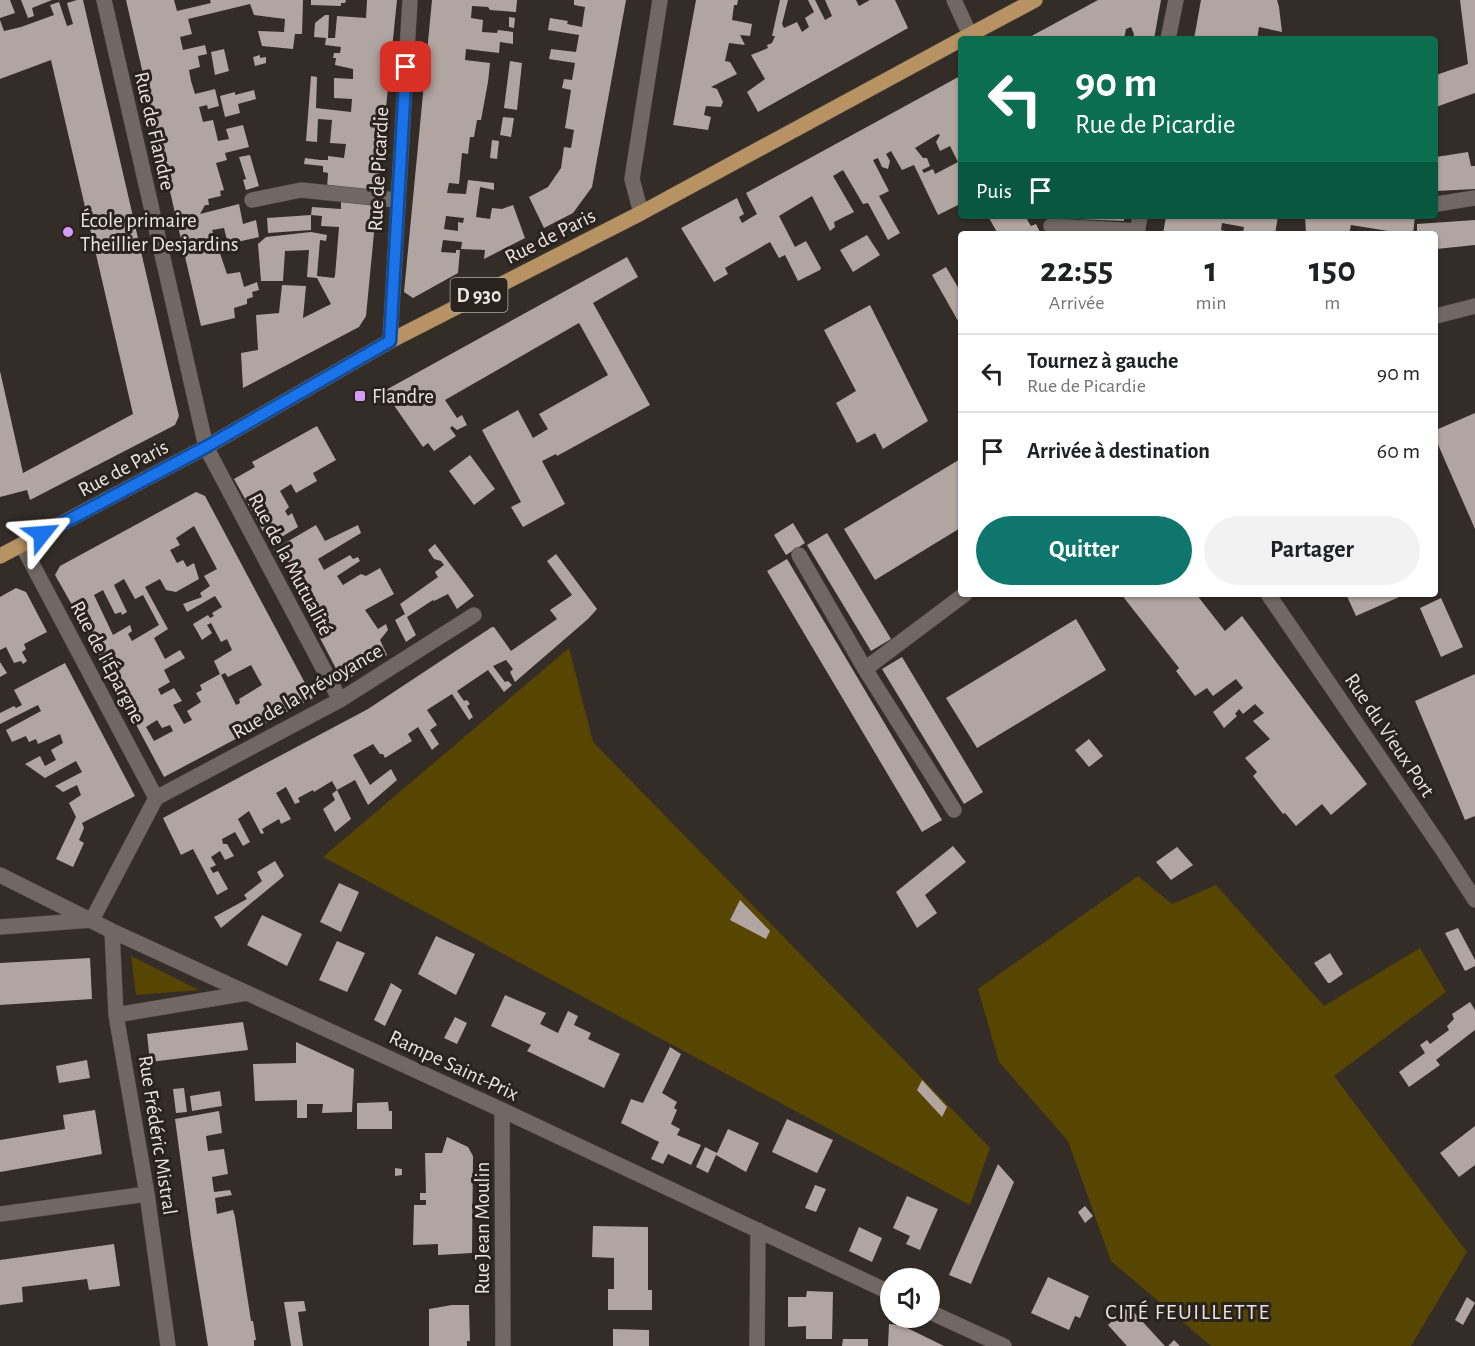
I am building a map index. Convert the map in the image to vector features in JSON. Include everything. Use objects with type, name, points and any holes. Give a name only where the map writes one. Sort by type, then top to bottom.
[{"type":"main road","name":"Rue de Paris","points":[[969,36],[1035,0]]},
{"type":"main road","name":"Rue de Paris","points":[[0,556],[206,447],[390,341],[641,213],[958,42]]},
{"type":"street","name":"Rue de Flandre","points":[[104,0],[206,447]]},
{"type":"street","name":"Rue de Picardie","points":[[390,341],[410,0]]},
{"type":"street","points":[[641,213],[632,179],[660,0]]},
{"type":"street","points":[[954,0],[964,36]]},
{"type":"street","points":[[1169,36],[1176,0]]},
{"type":"street","points":[[252,200],[301,190],[398,200]]},
{"type":"street","points":[[1438,204],[1475,198]]},
{"type":"street","points":[[1051,226],[1138,227]]},
{"type":"street","points":[[1438,315],[1475,306]]},
{"type":"street","name":"Rue de la Mutualité","points":[[206,447],[340,700]]},
{"type":"street","name":"Rue de l'Épargne","points":[[22,545],[156,798]]},
{"type":"street","points":[[799,555],[865,669],[954,810]]},
{"type":"street","points":[[865,669],[961,597]]},
{"type":"street","name":"Rue du Vieux Port","points":[[1271,597],[1475,900]]},
{"type":"street","name":"Rue de la Prévoyance","points":[[156,798],[340,700],[474,615]]},
{"type":"street","points":[[0,927],[92,920],[156,798]]},
{"type":"street","name":"Rampe Saint-Prix","points":[[0,875],[112,931],[502,1110],[880,1288]]},
{"type":"street","name":"Rue Frédéric Mistral","points":[[112,931],[116,1015],[147,1194],[168,1346]]},
{"type":"street","points":[[116,1015],[247,993]]},
{"type":"street","name":"Rue Jean Moulin","points":[[502,1110],[503,1346]]},
{"type":"street","points":[[0,1214],[147,1194]]},
{"type":"street","points":[[757,1346],[758,1230]]},
{"type":"street","points":[[940,1318],[978,1340],[1004,1346]]},
{"type":"shaded area","points":[[569,648],[593,742],[990,1148],[970,1205],[323,857]]},
{"type":"shaded area","points":[[1138,876],[1172,904],[1216,885],[1324,1006],[1420,948],[1446,992],[1334,1076],[1467,1252],[1411,1346],[1211,1346],[1111,1261],[1068,1141],[999,1062],[978,989]]},
{"type":"shaded area","points":[[131,956],[199,990],[136,995]]},
{"type":"building","points":[[0,0],[10,0],[15,13],[0,18]]},
{"type":"building","points":[[21,0],[52,0],[32,8],[34,16],[28,18]]},
{"type":"building","points":[[83,0],[179,416],[175,425],[30,500],[27,490],[0,497],[0,371],[23,473],[133,414],[51,60],[0,79],[0,20],[4,31],[21,27],[54,15],[50,5],[59,2],[67,26],[73,24],[67,3]]},
{"type":"building","points":[[126,0],[174,0],[177,11],[211,3],[210,0],[303,0],[302,34],[295,34],[293,49],[262,46],[258,31],[284,32],[285,19],[254,15],[250,4],[188,19],[192,34],[180,37],[183,50],[205,45],[207,54],[198,56],[200,67],[189,70],[191,81],[195,94],[215,89],[219,106],[208,109],[207,105],[199,107],[203,122],[213,120],[218,141],[229,139],[226,129],[243,125],[249,147],[225,153],[227,160],[216,163],[224,190],[220,191],[221,196],[208,199],[209,205],[205,205],[200,214],[239,204],[243,224],[256,220],[259,237],[228,244],[224,228],[212,230],[227,274],[240,272],[244,287],[257,282],[259,290],[252,292],[253,297],[247,299],[247,304],[234,308],[235,318],[201,326]]},
{"type":"building","points":[[311,0],[346,0],[345,3],[341,3],[341,6],[311,5]]},
{"type":"building","points":[[367,0],[397,0],[377,195],[327,190],[328,173],[323,172],[323,166],[304,164],[305,158],[328,160],[328,156],[344,158],[346,144],[330,143],[332,120],[318,119],[317,142],[306,141],[311,76],[317,77],[316,108],[351,112],[352,99],[334,98],[334,78],[353,79],[353,69],[335,65],[334,53],[340,53],[341,47],[325,45],[326,38],[314,37],[315,23],[325,15],[329,15],[328,38],[335,38],[337,16],[366,18]]},
{"type":"building","points":[[432,0],[517,0],[516,12],[472,6],[471,18],[483,20],[482,32],[497,33],[498,30],[513,32],[513,44],[500,42],[499,53],[466,49],[465,60],[490,63],[488,82],[481,120],[477,120],[474,137],[470,137],[468,154],[462,153],[459,184],[449,183],[447,193],[466,194],[468,180],[494,183],[494,190],[480,187],[476,217],[490,219],[492,208],[502,209],[513,205],[525,238],[484,259],[485,250],[461,249],[462,242],[443,240],[441,252],[456,253],[456,250],[460,250],[458,273],[413,298],[404,292]],"holes":[[[446,216],[464,218],[463,223],[458,222],[458,231],[444,229]]]},
{"type":"building","points":[[574,0],[626,0],[592,187],[573,213],[544,228],[529,197],[548,187],[561,168],[564,147],[571,148],[574,130],[565,128],[571,90],[562,88],[564,79],[572,80],[575,63],[549,59],[551,49],[576,52],[579,35],[548,30],[550,18],[568,21],[567,24],[582,27],[585,7],[574,5]]},
{"type":"building","points":[[696,0],[738,0],[737,5],[734,5],[732,20],[752,24],[750,36],[740,35],[745,45],[729,43],[725,61],[730,62],[737,74],[711,87],[717,89],[723,102],[721,107],[706,106],[704,115],[711,117],[708,130],[673,125]]},
{"type":"building","points":[[780,0],[788,0],[782,24],[784,28],[797,22],[802,32],[809,27],[805,18],[814,12],[808,0],[815,0],[825,20],[832,16],[825,0],[856,0],[859,6],[870,0],[895,0],[908,28],[758,112],[747,92],[765,79],[751,55],[768,48],[767,45],[772,43]]},
{"type":"building","points":[[1098,0],[1161,0],[1155,36],[1134,36],[1131,27],[1126,29],[1125,36],[1032,36]]},
{"type":"building","points":[[1201,0],[1277,0],[1282,32],[1259,27],[1258,36],[1195,36]]},
{"type":"building","points":[[1460,0],[1475,0],[1475,93],[1438,106],[1438,74],[1468,64]]},
{"type":"building","points":[[509,17],[515,18],[514,28],[509,27]]},
{"type":"building","points":[[224,49],[229,71],[215,75],[211,52]]},
{"type":"building","points":[[260,55],[260,58],[266,57],[266,63],[255,66],[253,57]]},
{"type":"building","points":[[510,61],[522,63],[517,110],[504,108]]},
{"type":"building","points":[[958,77],[958,162],[958,205],[938,215],[914,165],[902,170],[891,151],[886,154],[890,161],[888,169],[882,167],[878,158],[873,160],[889,191],[879,196],[900,233],[888,240],[868,203],[863,204],[843,170],[833,176],[854,212],[834,222],[835,227],[830,231],[812,196],[779,216],[795,247],[806,241],[820,270],[798,281],[785,255],[779,258],[770,242],[725,268],[728,274],[714,282],[681,228],[737,198],[744,214],[739,217],[742,223],[757,214],[746,193]],"holes":[[[938,134],[940,135],[936,142],[940,151],[950,146],[958,162],[935,174],[933,169],[924,173],[922,170],[930,166],[927,158],[923,158],[915,148]]]},
{"type":"building","points":[[254,90],[256,99],[238,104],[240,113],[225,117],[220,96]]},
{"type":"building","points":[[503,117],[514,118],[511,137],[500,135]]},
{"type":"building","points":[[492,140],[499,141],[497,159],[490,158]]},
{"type":"building","points":[[1468,152],[1471,166],[1475,166],[1475,189],[1438,191],[1438,157]]},
{"type":"building","points":[[250,155],[259,186],[246,190],[243,180],[246,179],[239,157]]},
{"type":"building","points":[[341,199],[377,202],[366,316],[359,327],[243,388],[241,353],[258,350],[256,315],[279,313],[282,285],[306,286],[303,318],[331,304],[317,278],[307,277],[309,250],[285,251],[283,281],[261,281],[258,244],[266,237],[311,232],[327,235],[326,241],[320,240],[317,276],[334,278],[339,227],[321,226],[322,216],[311,215],[312,207],[341,209]]},
{"type":"building","points":[[311,215],[311,230],[268,233],[267,218]]},
{"type":"building","points":[[990,219],[1027,219],[1031,226],[1036,224],[1040,231],[996,231]]},
{"type":"building","points":[[1077,219],[1124,219],[1124,221]]},
{"type":"building","points":[[1166,219],[1278,219],[1276,231],[1243,231],[1244,227],[1222,223],[1221,230],[1225,231],[1164,231]]},
{"type":"building","points":[[1305,219],[1415,219],[1413,231],[1388,231],[1351,225],[1350,231],[1306,231]]},
{"type":"building","points":[[1475,220],[1475,245],[1438,249],[1438,231],[1417,231],[1417,224]]},
{"type":"building","points":[[867,235],[880,255],[853,272],[840,250]]},
{"type":"building","points":[[627,257],[638,277],[593,303],[650,405],[557,456],[556,454],[542,461],[565,504],[523,527],[511,507],[521,502],[482,430],[518,410],[533,438],[548,429],[539,414],[608,375],[579,323],[445,400],[457,418],[462,415],[467,425],[457,430],[452,426],[450,428],[456,436],[434,451],[428,443],[423,447],[384,391]]},
{"type":"building","points":[[946,267],[958,287],[958,321],[932,275]]},
{"type":"building","points":[[870,305],[928,421],[883,449],[875,433],[857,443],[836,403],[856,391],[824,330]]},
{"type":"building","points":[[1475,413],[1475,529],[1438,445],[1438,429]]},
{"type":"building","points":[[317,426],[336,460],[313,473],[317,481],[296,493],[291,484],[280,491],[289,507],[285,511],[288,516],[292,513],[298,527],[270,544],[234,479],[255,467],[252,462]]},
{"type":"building","points":[[470,455],[495,489],[474,505],[449,471]]},
{"type":"building","points":[[958,460],[958,529],[875,580],[844,529]]},
{"type":"building","points":[[196,492],[205,496],[313,698],[164,777],[84,627],[93,622],[88,614],[80,619],[55,575],[60,566]],"holes":[[[194,526],[217,569],[204,576],[210,586],[200,593],[202,597],[183,604],[187,612],[215,596],[222,607],[212,613],[214,616],[210,618],[208,615],[193,624],[202,640],[212,633],[207,625],[211,623],[221,642],[227,639],[232,650],[214,661],[220,674],[200,685],[202,690],[196,693],[201,702],[187,711],[192,720],[184,724],[173,705],[182,701],[174,688],[161,695],[158,689],[170,682],[164,670],[185,658],[180,650],[165,659],[154,638],[168,629],[145,587],[160,579],[166,590],[176,592],[199,579],[194,563],[187,567],[183,560],[177,563],[170,550],[180,545],[176,538]],[[124,579],[135,599],[143,595],[159,625],[132,641],[128,634],[132,631],[130,625],[113,635],[94,595],[103,590],[115,614],[121,612],[122,615],[127,612],[114,585]],[[251,665],[262,685],[239,699],[240,703],[236,705],[221,675],[225,673],[228,677]],[[157,720],[162,728],[170,725],[173,731],[154,741],[146,727]]]},
{"type":"building","points":[[793,523],[805,543],[786,555],[774,535]]},
{"type":"building","points":[[316,525],[325,541],[358,525],[361,533],[318,559],[324,570],[350,555],[353,559],[358,557],[360,561],[337,576],[343,585],[361,574],[366,576],[380,568],[394,594],[365,610],[378,629],[386,624],[388,630],[380,640],[387,655],[343,682],[288,577],[295,573],[288,561],[280,564],[273,550]]},
{"type":"building","points":[[827,533],[891,639],[871,651],[807,545]]},
{"type":"building","points":[[435,544],[474,596],[457,609],[448,594],[433,600],[407,617],[416,635],[406,642],[395,620],[405,614],[400,604],[438,577],[435,572],[444,565],[441,561],[434,559],[428,550]]},
{"type":"building","points":[[556,554],[597,609],[515,682],[510,672],[513,669],[506,660],[493,666],[505,682],[508,681],[512,685],[504,692],[488,670],[457,691],[464,701],[467,700],[470,704],[467,706],[473,717],[469,720],[452,694],[427,710],[437,725],[430,730],[439,744],[432,750],[418,727],[408,734],[412,741],[385,758],[373,744],[353,755],[370,785],[391,769],[397,780],[368,805],[355,780],[337,790],[332,781],[298,798],[300,802],[295,804],[286,787],[276,793],[291,819],[281,824],[279,819],[262,829],[264,833],[261,834],[249,811],[238,819],[250,842],[243,846],[235,832],[222,839],[223,844],[227,844],[234,856],[225,860],[220,851],[211,857],[216,865],[210,868],[213,873],[218,871],[228,889],[217,895],[193,849],[181,855],[163,818],[368,709],[492,627],[511,651],[557,619],[550,610],[572,595],[547,561]]},
{"type":"building","points":[[787,559],[942,820],[922,832],[767,571]]},
{"type":"building","points":[[16,588],[26,592],[47,632],[24,644],[26,649],[22,652],[27,661],[23,664],[21,661],[14,663],[6,647],[0,650],[0,597]]},
{"type":"building","points":[[1123,597],[1198,597],[1225,631],[1242,616],[1367,784],[1331,815],[1322,804],[1296,826],[1285,813],[1283,814],[1253,776],[1257,772],[1245,758],[1270,739],[1253,721],[1264,713],[1255,704],[1243,714],[1239,709],[1235,714],[1237,716],[1224,728],[1213,712],[1243,688],[1236,679],[1213,696],[1207,688],[1195,696],[1176,671],[1179,668]]},
{"type":"building","points":[[1347,597],[1399,597],[1356,616]]},
{"type":"building","points":[[1441,598],[1463,647],[1441,657],[1420,608]]},
{"type":"building","points":[[1076,619],[1106,670],[977,748],[946,698]]},
{"type":"building","points":[[902,657],[983,792],[964,804],[882,669]]},
{"type":"building","points":[[0,662],[7,673],[0,677]]},
{"type":"building","points":[[65,663],[135,796],[82,823],[84,828],[79,840],[84,843],[73,867],[56,859],[76,817],[69,803],[81,795],[77,785],[63,792],[55,786],[82,772],[76,761],[45,778],[25,764],[40,756],[45,766],[56,760],[51,750],[63,743],[60,734],[38,744],[36,739],[29,742],[26,736],[12,742],[6,730],[41,711],[38,705],[0,724],[0,713],[22,705],[14,690]]},
{"type":"building","points":[[1475,674],[1475,816],[1465,820],[1415,701]]},
{"type":"building","points":[[1089,739],[1103,756],[1089,767],[1075,750]]},
{"type":"building","points":[[337,790],[351,819],[335,832],[323,809],[335,800],[332,794]]},
{"type":"building","points":[[953,846],[966,862],[925,895],[937,913],[917,928],[896,892]]},
{"type":"building","points":[[1177,847],[1193,865],[1171,880],[1156,862]]},
{"type":"building","points":[[275,861],[284,876],[221,928],[214,917],[247,899],[244,895],[262,881],[257,872]]},
{"type":"building","points":[[339,883],[359,892],[341,932],[320,922]]},
{"type":"building","points":[[740,900],[770,931],[766,939],[730,920]]},
{"type":"building","points":[[262,915],[302,934],[287,966],[247,945]]},
{"type":"building","points":[[1458,928],[1475,960],[1475,966],[1465,971],[1445,933]]},
{"type":"building","points":[[436,936],[475,954],[456,995],[418,974]]},
{"type":"building","points":[[337,941],[365,953],[347,992],[319,980]]},
{"type":"building","points":[[1330,953],[1343,974],[1328,983],[1314,963]]},
{"type":"building","points":[[90,958],[92,999],[0,1005],[0,963]]},
{"type":"building","points":[[391,983],[402,990],[385,1026],[374,1020]]},
{"type":"building","points":[[505,995],[546,1013],[540,1024],[558,1033],[568,1011],[578,1016],[574,1025],[591,1033],[588,1039],[620,1054],[604,1088],[527,1051],[531,1045],[491,1026]]},
{"type":"building","points":[[1470,1002],[1475,1010],[1475,1030],[1436,1060],[1440,1065],[1409,1087],[1399,1072],[1425,1053],[1420,1045],[1427,1040],[1430,1044],[1449,1030],[1447,1026],[1454,1019],[1452,1014]]},
{"type":"building","points":[[455,1017],[467,1023],[457,1044],[444,1038]]},
{"type":"building","points":[[243,1022],[248,1050],[150,1062],[147,1034]]},
{"type":"building","points":[[296,1042],[354,1069],[352,1112],[322,1113],[323,1104],[307,1104],[307,1118],[297,1118],[297,1100],[255,1101],[253,1064],[296,1063]]},
{"type":"building","points":[[670,1047],[681,1054],[662,1093],[677,1102],[674,1108],[677,1110],[671,1124],[680,1129],[677,1135],[701,1145],[691,1165],[668,1154],[663,1164],[651,1159],[659,1142],[621,1123],[631,1099],[643,1103]]},
{"type":"building","points":[[87,1060],[90,1078],[59,1083],[56,1066]]},
{"type":"building","points":[[922,1080],[947,1107],[942,1117],[917,1090]]},
{"type":"building","points":[[184,1088],[187,1112],[176,1113],[173,1089]]},
{"type":"building","points":[[220,1091],[222,1106],[192,1111],[190,1096]]},
{"type":"building","points":[[388,1102],[389,1111],[392,1111],[392,1129],[357,1129],[357,1103]]},
{"type":"building","points":[[95,1110],[102,1154],[0,1172],[0,1140],[65,1129],[63,1115]]},
{"type":"building","points":[[219,1111],[222,1133],[206,1136],[208,1151],[224,1149],[228,1174],[212,1177],[214,1192],[230,1190],[232,1195],[215,1198],[217,1214],[233,1210],[235,1217],[256,1340],[254,1340],[254,1346],[208,1346],[192,1245],[175,1119]]},
{"type":"building","points":[[787,1119],[833,1140],[817,1173],[772,1152]]},
{"type":"building","points":[[1475,1126],[1475,1165],[1459,1177],[1440,1153]]},
{"type":"building","points":[[728,1129],[759,1143],[746,1172],[716,1155],[708,1173],[696,1167],[705,1147],[717,1153]]},
{"type":"building","points":[[447,1137],[468,1147],[473,1156],[472,1253],[438,1255],[438,1244],[413,1245],[414,1205],[426,1205],[426,1200],[420,1200],[420,1193],[426,1193],[425,1153],[442,1153]]},
{"type":"building","points":[[998,1164],[1014,1182],[971,1284],[949,1275]]},
{"type":"building","points":[[395,1168],[402,1169],[402,1175],[395,1176]]},
{"type":"building","points":[[815,1185],[826,1189],[816,1212],[805,1208]]},
{"type":"building","points":[[907,1196],[938,1209],[920,1250],[906,1244],[910,1236],[893,1228]]},
{"type":"building","points":[[1085,1206],[1093,1216],[1085,1223],[1078,1212]]},
{"type":"building","points":[[593,1226],[648,1227],[648,1290],[652,1290],[652,1310],[608,1310],[608,1289],[614,1289],[614,1258],[592,1257]]},
{"type":"building","points":[[859,1227],[882,1238],[872,1262],[849,1251]]},
{"type":"building","points":[[114,1244],[120,1286],[89,1290],[87,1279],[22,1287],[23,1302],[0,1305],[0,1260]]},
{"type":"building","points":[[1048,1277],[1089,1296],[1080,1318],[1075,1316],[1069,1330],[1031,1313]]},
{"type":"building","points":[[807,1291],[833,1292],[832,1339],[806,1339],[806,1326],[788,1327],[788,1297],[806,1297]]},
{"type":"building","points":[[1467,1297],[1475,1303],[1463,1325],[1455,1320]]},
{"type":"building","points":[[304,1301],[306,1311],[298,1312],[303,1346],[291,1346],[284,1302]]},
{"type":"building","points":[[469,1305],[470,1341],[467,1341],[467,1346],[429,1346],[429,1309]]},
{"type":"building","points":[[1128,1306],[1165,1346],[1127,1346],[1108,1325]]},
{"type":"building","points":[[889,1328],[907,1328],[944,1346],[888,1346]]},
{"type":"building","points":[[613,1329],[649,1330],[649,1346],[613,1346]]},
{"type":"building","points":[[843,1339],[868,1339],[868,1346],[842,1346]]},
{"type":"building","points":[[1174,1340],[1180,1346],[1168,1346]]},
{"type":"place","name":"École primaire Theillier Desjardins","points":[[68,232]]},
{"type":"place","name":"Flandre","points":[[360,396]]},
{"type":"district","name":"CITÉ FEUILLETTE","points":[[1188,1311]]},
{"type":"route","points":[[42,534],[206,447],[390,341],[406,67]]}]
